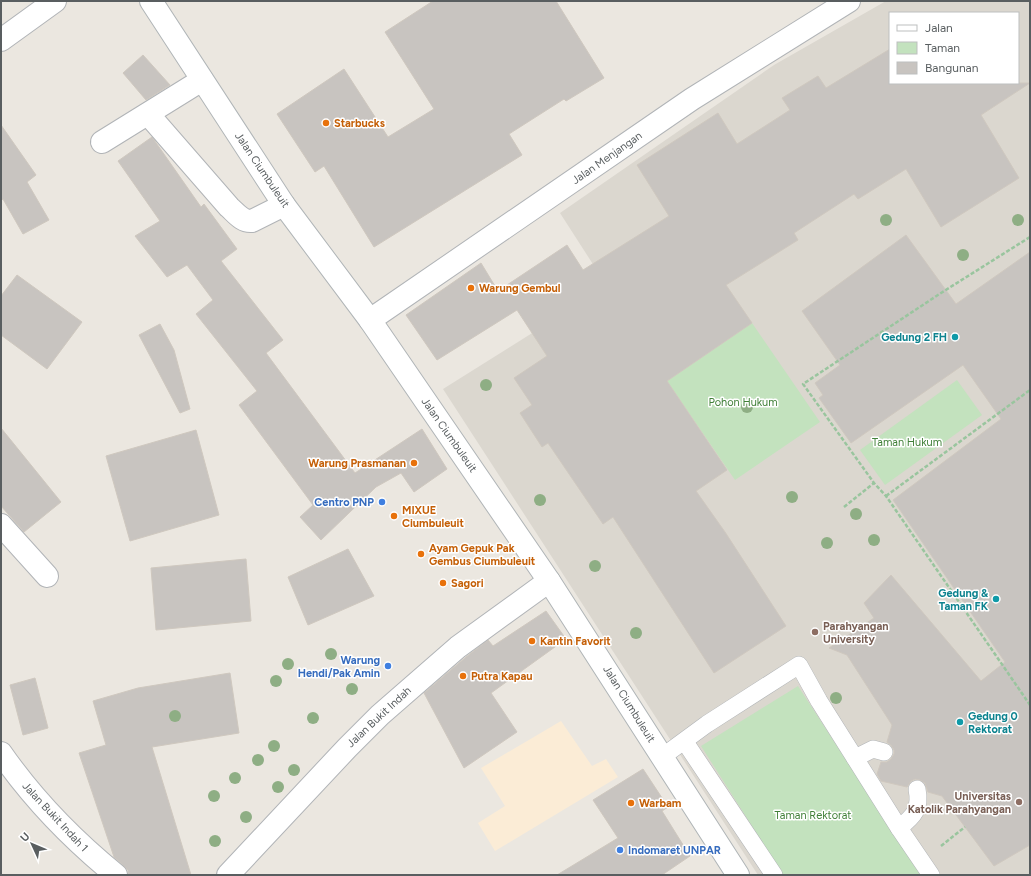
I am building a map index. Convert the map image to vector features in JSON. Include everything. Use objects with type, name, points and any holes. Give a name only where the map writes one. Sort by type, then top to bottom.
[{"type":"street","points":[[1,40],[55,1]]},
{"type":"street","name":"Jalan Ciumbuleuit","points":[[151,1],[284,205],[370,320],[549,581],[738,875]]},
{"type":"street","name":"Jalan Menjangan","points":[[370,320],[692,99],[849,1]]},
{"type":"street","points":[[102,142],[202,80]]},
{"type":"street","points":[[148,114],[229,206],[242,218],[247,221],[252,221],[284,205]]},
{"type":"street","points":[[1,525],[47,576]]},
{"type":"street","name":"Jalan Bukit Indah","points":[[228,875],[380,715],[458,648],[549,581]]},
{"type":"street","name":"Jalan Bukit Indah 1","points":[[1,753],[16,774],[49,812],[92,856],[116,875]]},
{"type":"lane","points":[[662,757],[685,742],[707,724],[799,665],[819,701],[899,828],[931,875]]},
{"type":"lane","points":[[685,742],[774,875]]},
{"type":"lane","points":[[855,758],[872,749],[884,752]]},
{"type":"lane","points":[[899,828],[910,819],[916,811],[919,801],[916,789]]},
{"type":"path","points":[[1030,237],[941,293],[803,384],[874,482],[886,496],[1030,705]]},
{"type":"path","points":[[886,496],[1030,390]]},
{"type":"path","points":[[844,507],[874,482]]},
{"type":"path","points":[[922,861],[965,827]]},
{"type":"shaded area","name":"Parahyangan University","points":[[886,1],[1030,1],[1030,875],[758,875],[443,389],[607,286],[560,213],[774,65]]},
{"type":"shaded area","points":[[561,721],[592,766],[606,759],[618,777],[495,851],[478,823],[505,806],[481,768]]},
{"type":"green space","name":"Pohon Hukum","points":[[752,323],[820,422],[735,480],[667,381]]},
{"type":"green space","name":"Taman Hukum","points":[[957,380],[982,415],[885,485],[860,450]]},
{"type":"green space","name":"Taman Rektorat","points":[[798,686],[921,875],[783,875],[701,746]]},
{"type":"building","points":[[433,1],[556,1],[604,78],[566,101],[564,99],[509,134],[522,155],[374,247],[324,166],[315,172],[277,114],[344,69],[388,137],[434,109],[385,32]]},
{"type":"building","points":[[889,50],[889,84],[1030,83],[981,115],[1019,178],[941,227],[906,169],[858,199],[854,194],[794,233],[798,240],[726,285],[752,323],[667,381],[727,470],[696,491],[725,532],[786,626],[714,673],[613,517],[603,524],[548,443],[542,447],[520,413],[532,405],[514,378],[547,356],[517,310],[437,360],[406,315],[481,263],[498,291],[567,245],[583,270],[669,216],[637,165],[718,113],[737,144],[790,110],[782,98],[818,76],[826,88]]},
{"type":"building","points":[[143,55],[170,85],[146,100],[123,73]]},
{"type":"building","points":[[1,125],[36,175],[27,182],[49,220],[23,234],[3,199],[1,201]]},
{"type":"building","points":[[152,137],[201,207],[204,204],[237,249],[221,261],[283,340],[266,353],[355,473],[422,429],[447,469],[414,492],[401,473],[376,487],[321,540],[300,517],[313,505],[239,405],[257,391],[196,314],[213,300],[187,265],[167,277],[135,236],[160,221],[118,161]]},
{"type":"building","points":[[906,235],[956,304],[1030,252],[1030,845],[994,866],[942,796],[928,792],[925,783],[915,779],[911,781],[907,787],[881,781],[877,774],[881,762],[887,762],[894,754],[894,750],[887,742],[892,725],[847,655],[829,648],[874,618],[864,603],[891,575],[981,681],[1005,662],[893,500],[1001,419],[963,365],[851,443],[819,398],[823,395],[815,383],[840,365],[802,311]]},
{"type":"building","points":[[17,275],[82,322],[47,369],[1,335],[1,296]]},
{"type":"building","points":[[160,324],[174,350],[190,409],[180,413],[139,335]]},
{"type":"building","points":[[1,428],[61,502],[24,532],[1,506]]},
{"type":"building","points":[[196,430],[219,515],[130,541],[106,456]]},
{"type":"building","points":[[348,549],[374,596],[308,625],[288,577]]},
{"type":"building","points":[[246,559],[251,621],[156,630],[151,568]]},
{"type":"building","points":[[546,611],[566,639],[491,693],[517,732],[464,768],[424,693],[488,640],[493,646]]},
{"type":"building","points":[[230,673],[239,733],[152,747],[191,875],[128,875],[128,870],[114,857],[79,753],[106,745],[93,701],[138,688]]},
{"type":"building","points":[[35,678],[48,728],[23,735],[10,685]]},
{"type":"building","points":[[643,769],[668,807],[662,811],[690,856],[662,875],[557,875],[618,838],[593,800]]},
{"type":"place","name":"Starbucks","points":[[326,123]]},
{"type":"place","name":"Warung Gembul","points":[[471,288]]},
{"type":"place","name":"Gedung 2 FH","points":[[955,337]]},
{"type":"place","name":"Warung Prasmanan","points":[[414,463]]},
{"type":"place","name":"Centro PNP","points":[[382,502]]},
{"type":"place","name":"MIXUE Ciumbuleuit","points":[[394,516]]},
{"type":"place","name":"Ayam Gepuk Pak Gembus Ciumbuleuit","points":[[421,554]]},
{"type":"place","name":"Sagori","points":[[443,583]]},
{"type":"place","name":"Gedung & Taman FK","points":[[996,599]]},
{"type":"place","name":"Parahyangan University","points":[[815,632]]},
{"type":"place","name":"Kantin Favorit","points":[[532,641]]},
{"type":"place","name":"Warung Hendi/Pak Amin","points":[[388,666]]},
{"type":"place","name":"Putra Kapau","points":[[463,676]]},
{"type":"place","name":"Gedung 0 Rektorat","points":[[960,722]]},
{"type":"place","name":"Universitas Katolik Parahyangan","points":[[1019,802]]},
{"type":"place","name":"Warbam","points":[[631,803]]},
{"type":"place","name":"Indomaret UNPAR","points":[[620,850]]}]
